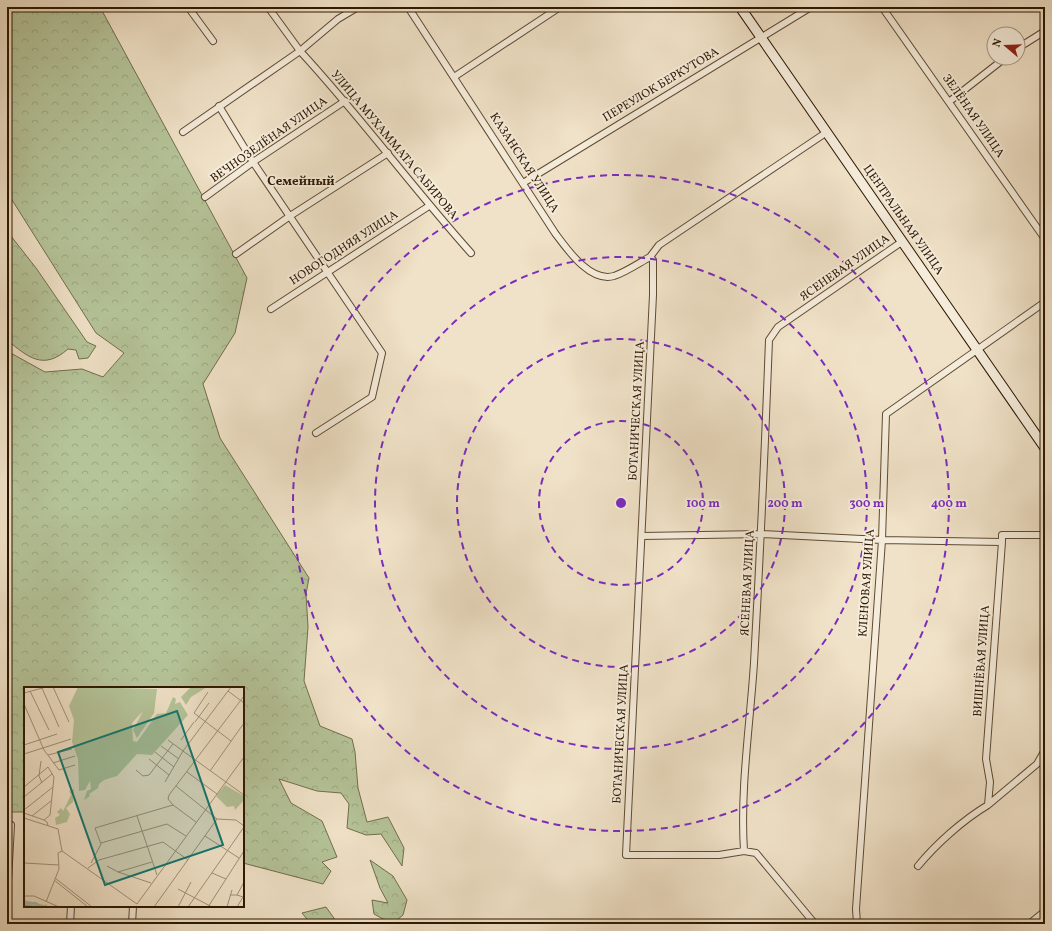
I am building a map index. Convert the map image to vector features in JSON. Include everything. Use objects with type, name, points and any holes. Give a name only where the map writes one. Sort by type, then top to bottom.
[{"type":"street","points":[[188,7],[213,41]]},
{"type":"street","name":"УЛИЦА МУХАММАТА САБИРОВА","points":[[268,7],[300,51],[345,101],[429,206],[471,253]]},
{"type":"street","points":[[183,132],[300,51],[338,19],[358,7]]},
{"type":"street","name":"КАЗАНСКАЯ УЛИЦА","points":[[408,7],[569,253],[585,268],[600,276],[614,276],[650,257]]},
{"type":"street","points":[[454,77],[560,7]]},
{"type":"street","name":"ЦЕНТРАЛЬНАЯ УЛИЦА","points":[[740,7],[1045,448]]},
{"type":"street","name":"ПЕРЕУЛОК БЕРКУТОВА","points":[[523,182],[811,7]]},
{"type":"street","name":"ЗЕЛЁНАЯ УЛИЦА","points":[[882,7],[950,101],[1045,239]]},
{"type":"street","points":[[1026,43],[1045,32]]},
{"type":"street","points":[[950,101],[995,66]]},
{"type":"street","name":"ВЕЧНОЗЕЛЁНАЯ УЛИЦА","points":[[205,197],[253,162],[345,101]]},
{"type":"street","points":[[219,106],[253,162],[382,352],[372,397],[316,433]]},
{"type":"street","points":[[650,257],[659,245],[827,132]]},
{"type":"street","points":[[236,254],[290,216],[388,153]]},
{"type":"street","name":"НОВОГОДНЯЯ УЛИЦА","points":[[271,309],[429,206]]},
{"type":"street","name":"ЯСЕНЕВАЯ УЛИЦА","points":[[744,851],[742,818],[750,729],[762,534],[769,340],[778,327],[903,241]]},
{"type":"street","name":"БОТАНИЧЕСКАЯ УЛИЦА","points":[[650,257],[652,260],[653,295],[626,856],[719,855],[744,851]]},
{"type":"street","name":"КЛЕНОВАЯ УЛИЦА","points":[[857,924],[856,909],[882,540],[886,414],[977,348],[1045,302]]},
{"type":"street","points":[[642,536],[762,534],[882,540],[1002,542],[1002,535],[1045,535]]},
{"type":"street","name":"ВИШНЁВАЯ УЛИЦА","points":[[988,805],[990,782],[986,759],[1002,542]]},
{"type":"street","points":[[918,866],[941,841],[976,812],[988,805],[1037,764],[1045,750]]},
{"type":"street","points":[[7,900],[11,825]]},
{"type":"street","points":[[744,851],[756,853],[815,924]]},
{"type":"street","points":[[70,924],[71,907]]},
{"type":"street","points":[[132,924],[133,907]]},
{"type":"street","points":[[1029,924],[1045,911]]},
{"type":"green space","points":[[7,7],[100,7],[247,278],[235,333],[203,384],[220,438],[309,578],[306,594],[308,627],[304,681],[320,726],[352,739],[355,752],[358,788],[367,822],[388,817],[404,848],[402,866],[381,834],[366,835],[347,828],[349,804],[341,793],[317,791],[279,779],[291,803],[322,821],[337,857],[322,862],[331,871],[323,884],[244,863],[244,687],[24,687],[24,812],[7,812],[7,351],[45,372],[82,369],[103,377],[124,353],[96,333],[7,192]]},
{"type":"green space","points":[[7,231],[36,268],[87,342],[96,346],[88,358],[79,359],[76,350],[68,349],[59,356],[51,359],[36,359],[22,352],[7,340]]},
{"type":"green space","points":[[370,860],[393,876],[407,900],[403,915],[392,924],[374,914],[372,900],[388,903],[380,888]]},
{"type":"green space","points":[[326,907],[336,921],[333,924],[311,924],[302,913]]},
{"type":"district","name":"Семейный","points":[[301,182]]}]
